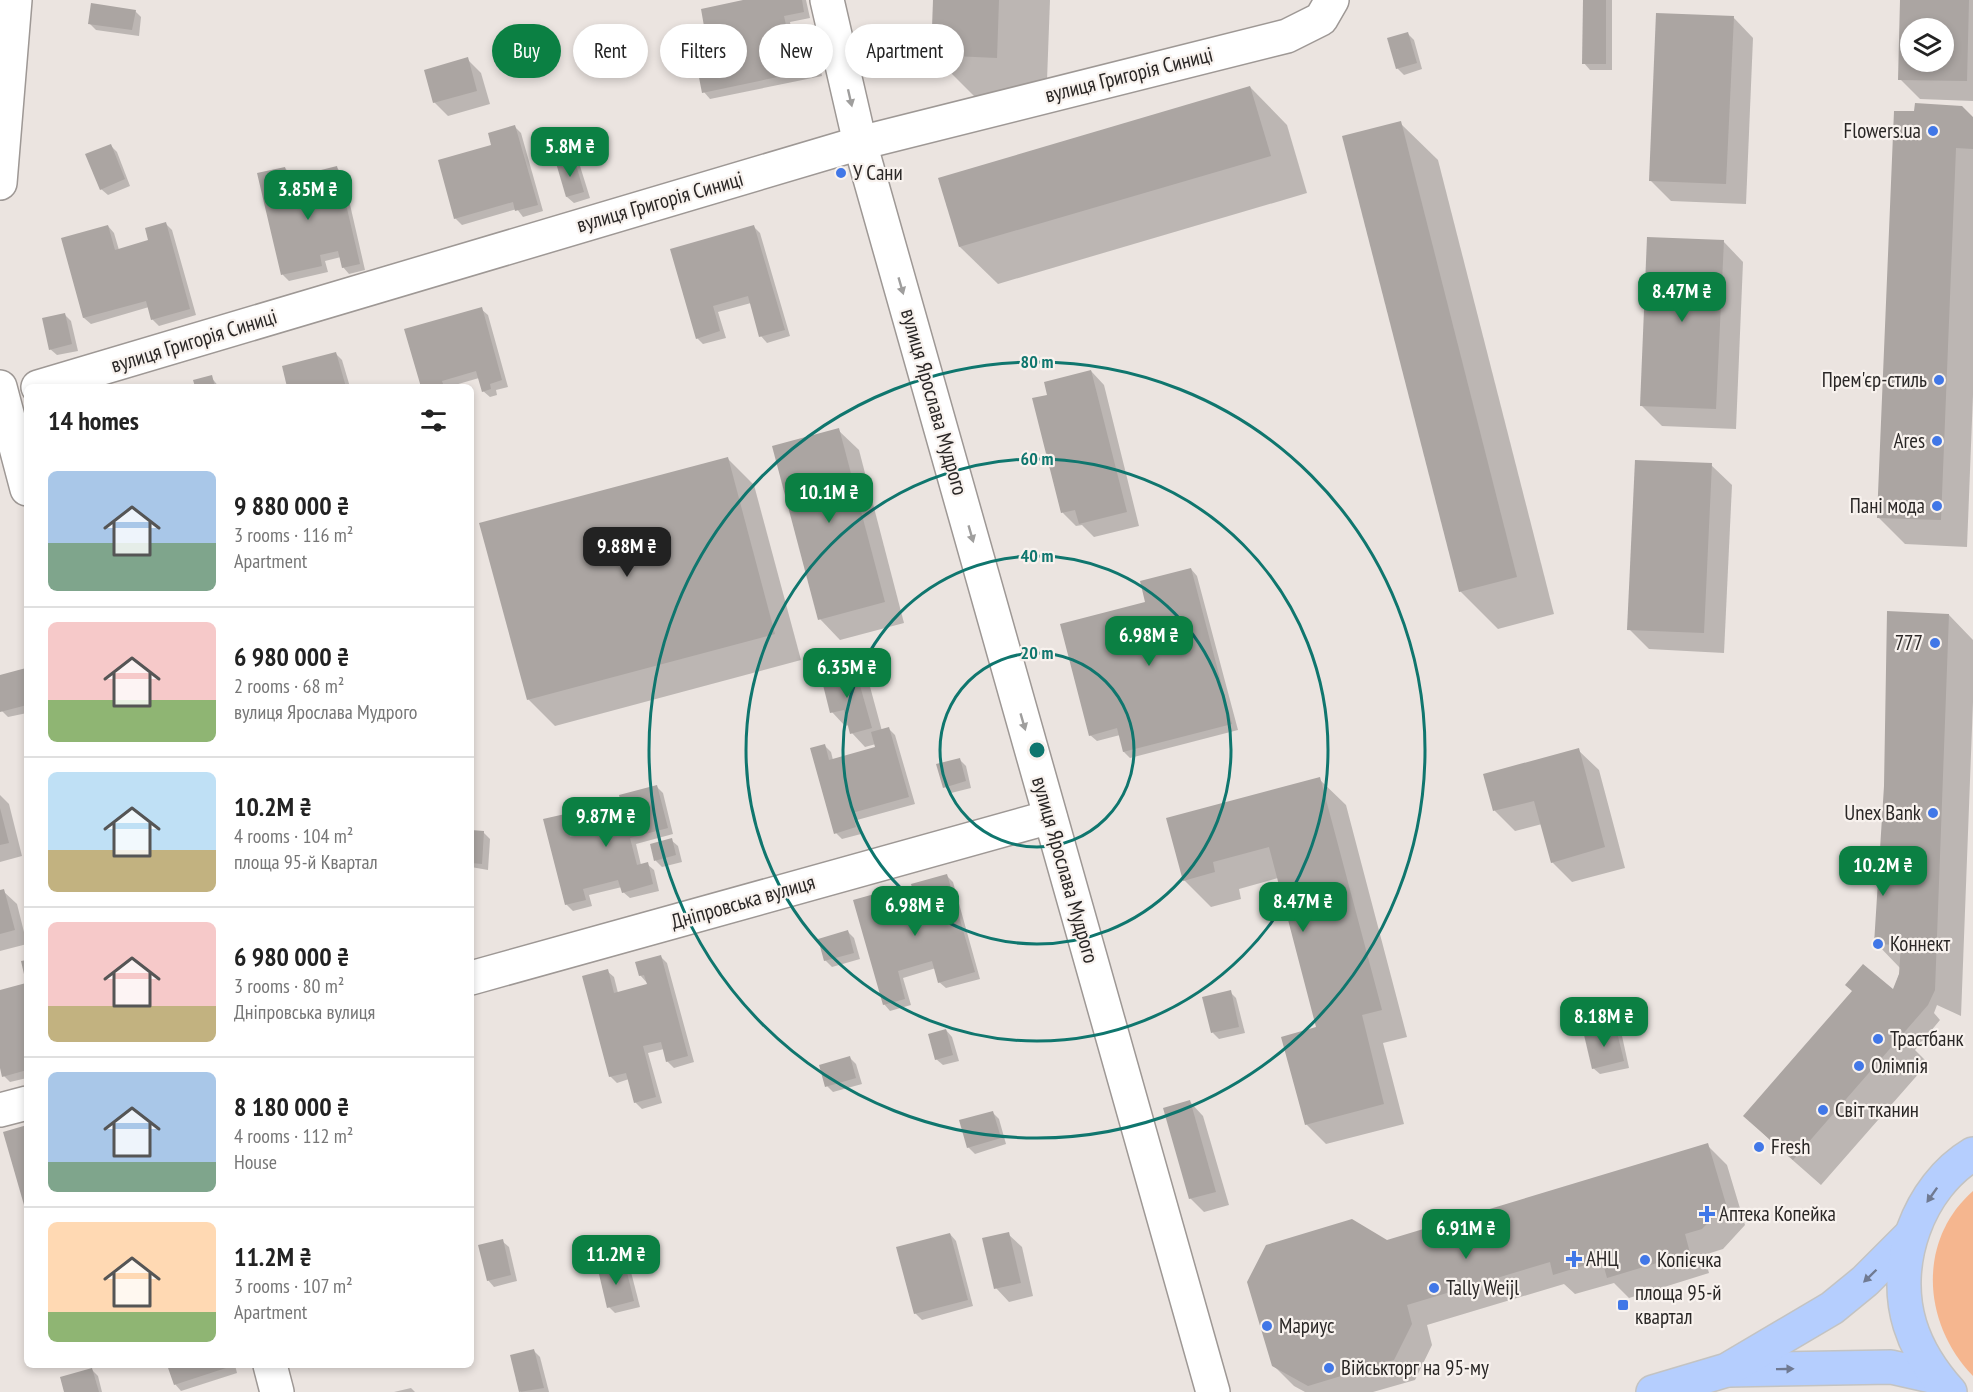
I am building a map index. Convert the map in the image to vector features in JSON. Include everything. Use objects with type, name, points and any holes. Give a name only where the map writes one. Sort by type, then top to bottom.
[{"type":"main road","points":[[1943,1384],[1921,1351],[1910,1324],[1904,1294],[1905,1264],[1911,1235],[1921,1211],[1933,1192],[1971,1153]]},
{"type":"main road","points":[[1653,1392],[1727,1370],[1832,1308],[1865,1281],[1911,1235]]},
{"type":"main road","points":[[1727,1370],[1891,1367],[1943,1384]]},
{"type":"street","points":[[0,183],[15,0]]},
{"type":"street","name":"вулиця Ярослава Мудрого","points":[[827,0],[860,143],[1213,1392]]},
{"type":"street","name":"вулиця Григорія Синиці","points":[[49,384],[860,143],[1287,36],[1321,19],[1332,0]]},
{"type":"street","points":[[7,393],[24,475]]},
{"type":"street","name":"Дніпровська вулиця","points":[[474,977],[1050,817]]},
{"type":"street","points":[[0,1110],[24,1104]]},
{"type":"street","points":[[271,1368],[277,1392]]},
{"type":"shaded area","points":[[1973,1191],[1973,1376],[1956,1355],[1944,1333],[1936,1308],[1933,1283],[1935,1258],[1942,1234],[1955,1211]]},
{"type":"building","points":[[743,0],[802,0],[804,12],[784,16],[786,24],[759,24],[759,78],[773,78],[702,93],[699,78],[747,78],[747,24],[704,24],[701,9]]},
{"type":"building","points":[[933,0],[999,0],[997,58],[964,56],[964,24],[932,24]]},
{"type":"building","points":[[1583,0],[1606,0],[1606,64],[1582,64]]},
{"type":"building","points":[[1900,0],[1969,0],[1967,81],[1898,80]]},
{"type":"building","points":[[91,3],[136,10],[132,30],[88,24]]},
{"type":"building","points":[[1656,13],[1734,16],[1726,184],[1649,181]]},
{"type":"building","points":[[1408,32],[1417,63],[1396,69],[1387,38]]},
{"type":"building","points":[[468,57],[477,91],[433,103],[424,70]]},
{"type":"building","points":[[1250,86],[1271,156],[959,247],[938,178]]},
{"type":"building","points":[[1915,103],[1962,106],[1973,117],[1973,149],[1956,148],[1941,520],[1877,518],[1894,111],[1914,111]]},
{"type":"building","points":[[1401,121],[1517,577],[1459,592],[1342,136]]},
{"type":"building","points":[[515,125],[538,205],[515,211],[513,202],[454,219],[438,160],[491,145],[488,133]]},
{"type":"building","points":[[567,129],[574,152],[542,161],[536,138]]},
{"type":"building","points":[[111,144],[125,179],[100,190],[85,154]]},
{"type":"building","points":[[574,158],[584,192],[566,197],[556,163]]},
{"type":"building","points":[[337,166],[360,264],[342,268],[338,251],[320,255],[322,266],[281,275],[257,173],[285,167],[293,200],[318,194],[313,172]]},
{"type":"building","points":[[166,222],[190,309],[151,320],[146,301],[83,318],[61,238],[108,225],[115,250],[148,240],[145,228]]},
{"type":"building","points":[[754,225],[785,330],[759,337],[748,296],[713,306],[720,331],[696,339],[670,249]]},
{"type":"building","points":[[1647,237],[1724,240],[1716,409],[1640,406]]},
{"type":"building","points":[[482,307],[502,380],[490,384],[491,389],[482,392],[476,371],[442,381],[443,384],[420,384],[404,329]]},
{"type":"building","points":[[65,313],[72,344],[49,350],[42,318]]},
{"type":"building","points":[[336,352],[345,384],[286,384],[282,366]]},
{"type":"building","points":[[1091,370],[1127,512],[1079,524],[1075,510],[1061,513],[1032,398],[1047,395],[1044,382]]},
{"type":"building","points":[[212,375],[214,384],[194,384],[193,380]]},
{"type":"building","points":[[839,428],[885,602],[818,620],[772,446]]},
{"type":"building","points":[[728,457],[775,634],[527,700],[479,523]]},
{"type":"building","points":[[1635,460],[1712,463],[1704,633],[1627,630]]},
{"type":"building","points":[[1191,568],[1232,724],[1123,752],[1117,728],[1089,736],[1060,624],[1145,602],[1140,581]]},
{"type":"building","points":[[1887,611],[1949,614],[1935,990],[1928,1005],[1793,1160],[1743,1116],[1852,991],[1845,985],[1863,964],[1893,989],[1899,974],[1901,945],[1874,944],[1884,786]]},
{"type":"building","points":[[855,668],[872,728],[850,734],[844,710],[830,713],[821,677]]},
{"type":"building","points":[[24,669],[24,706],[0,712],[0,675]]},
{"type":"building","points":[[889,727],[909,797],[852,813],[856,827],[834,834],[810,748],[825,744],[829,760],[875,747],[871,732]]},
{"type":"building","points":[[1579,748],[1605,847],[1551,863],[1534,801],[1493,811],[1483,774]]},
{"type":"building","points":[[960,758],[966,781],[943,788],[936,764]]},
{"type":"building","points":[[1320,777],[1382,1010],[1362,1015],[1384,1104],[1305,1125],[1281,1037],[1316,1027],[1269,847],[1213,862],[1215,872],[1183,881],[1166,818]]},
{"type":"building","points":[[657,785],[668,828],[630,838],[637,865],[648,862],[653,884],[622,893],[618,880],[583,889],[586,900],[565,905],[543,819],[565,814],[570,837],[626,823],[619,795]]},
{"type":"building","points":[[0,808],[9,843],[0,845]]},
{"type":"building","points":[[474,830],[484,831],[482,864],[474,863]]},
{"type":"building","points":[[672,838],[676,855],[654,861],[650,844]]},
{"type":"building","points":[[947,874],[975,972],[938,983],[932,961],[898,971],[905,999],[883,1005],[853,900],[878,893],[885,914],[917,905],[911,884]]},
{"type":"building","points":[[4,889],[15,930],[0,934],[0,890]]},
{"type":"building","points":[[848,930],[854,953],[824,961],[818,939]]},
{"type":"building","points":[[661,955],[688,1056],[666,1062],[661,1042],[643,1046],[656,1097],[634,1103],[626,1073],[609,1077],[582,976],[608,969],[614,993],[647,984],[644,975],[639,976],[635,962]]},
{"type":"building","points":[[24,984],[24,1071],[2,1077],[0,1068],[0,990]]},
{"type":"building","points":[[1231,990],[1239,1027],[1211,1033],[1202,997]]},
{"type":"building","points":[[1616,1028],[1624,1061],[1592,1069],[1584,1035]]},
{"type":"building","points":[[946,1029],[953,1055],[935,1060],[928,1034]]},
{"type":"building","points":[[850,1056],[856,1078],[825,1087],[819,1065]]},
{"type":"building","points":[[1190,1100],[1216,1192],[1189,1199],[1163,1108]]},
{"type":"building","points":[[993,1111],[1001,1138],[967,1148],[959,1120]]},
{"type":"building","points":[[24,1126],[24,1205],[3,1132]]},
{"type":"building","points":[[1708,1143],[1726,1204],[1702,1229],[1685,1234],[1690,1253],[1607,1278],[1602,1260],[1553,1275],[1550,1262],[1407,1305],[1412,1324],[1394,1360],[1308,1386],[1272,1366],[1247,1282],[1266,1245],[1352,1219],[1387,1240]]},
{"type":"building","points":[[1009,1232],[1021,1283],[994,1289],[982,1238]]},
{"type":"building","points":[[950,1233],[968,1300],[914,1314],[896,1247]]},
{"type":"building","points":[[503,1239],[511,1275],[487,1281],[478,1245]]},
{"type":"building","points":[[625,1264],[634,1301],[607,1308],[598,1270]]},
{"type":"building","points":[[534,1349],[544,1388],[519,1392],[510,1355]]},
{"type":"building","points":[[92,1368],[99,1392],[64,1392],[60,1377]]},
{"type":"building","points":[[168,1368],[226,1368],[174,1385]]},
{"type":"place","name":"Flowers.ua","points":[[1933,131]]},
{"type":"place","name":"У Сани","points":[[841,173]]},
{"type":"place","name":"Прем'єр-стиль","points":[[1939,380]]},
{"type":"place","name":"Ares","points":[[1937,441]]},
{"type":"place","name":"Пані мода","points":[[1937,506]]},
{"type":"place","name":"777","points":[[1935,643]]},
{"type":"place","name":"Unex Bank","points":[[1933,813]]},
{"type":"place","name":"Коннект","points":[[1878,944]]},
{"type":"place","name":"Трастбанк","points":[[1878,1039]]},
{"type":"place","name":"Олімпія","points":[[1859,1066]]},
{"type":"place","name":"Світ тканин","points":[[1823,1110]]},
{"type":"place","name":"Fresh","points":[[1759,1147]]},
{"type":"place","name":"Аптека Копейка","points":[[1707,1214]]},
{"type":"place","name":"АНЦ","points":[[1574,1259]]},
{"type":"place","name":"Копієчка","points":[[1645,1260]]},
{"type":"place","name":"Tally Weijl","points":[[1434,1288]]},
{"type":"place","name":"площа 95-й квартал","points":[[1623,1305]]},
{"type":"place","name":"Мариус","points":[[1267,1326]]},
{"type":"place","name":"Військторг на 95-му","points":[[1329,1368]]}]
